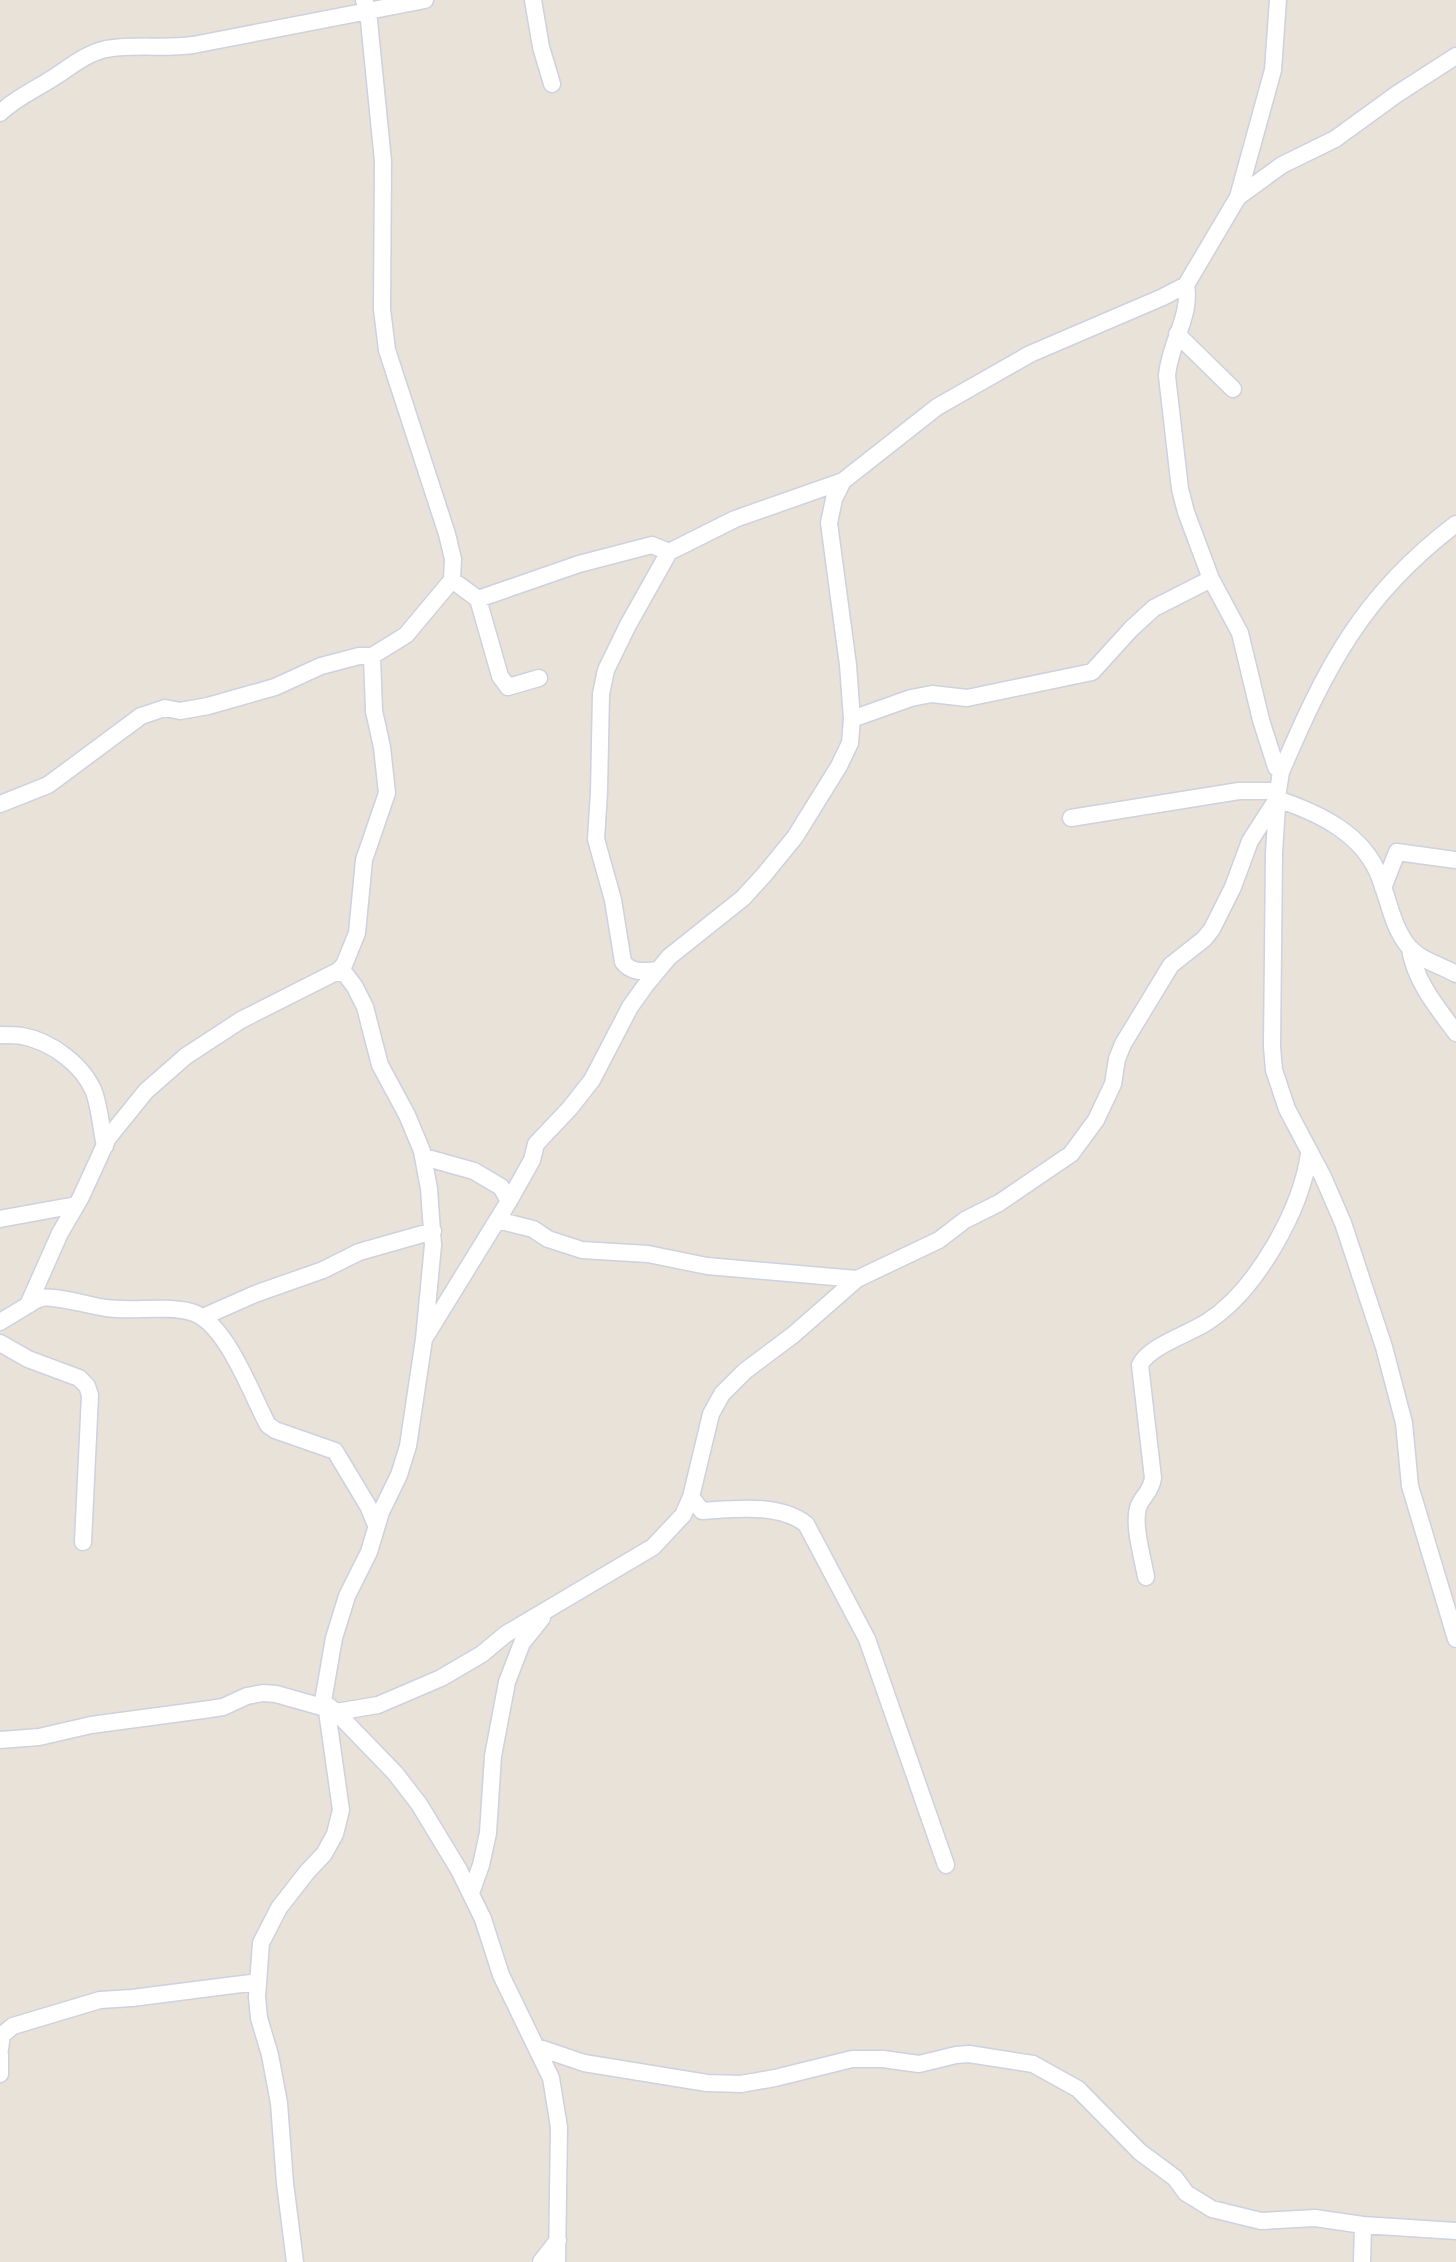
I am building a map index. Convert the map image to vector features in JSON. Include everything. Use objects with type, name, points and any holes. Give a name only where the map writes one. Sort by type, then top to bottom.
[{"type":"street","points":[[0,113],[24,94],[72,64],[89,54],[107,49],[193,45],[366,5],[425,0]]},
{"type":"street","points":[[533,0],[541,47],[552,84]]},
{"type":"street","points":[[658,970],[634,971],[623,962],[613,900],[596,839],[602,681],[628,625],[669,552],[735,519],[843,481],[949,398],[1049,345],[1163,298],[1186,285],[1237,197],[1273,70],[1278,0]]},
{"type":"street","points":[[0,804],[48,785],[141,716],[165,708],[180,711],[208,706],[275,687],[321,666],[359,656],[372,656],[406,635],[452,580],[453,559],[447,534],[387,349],[382,309],[383,161],[366,5]]},
{"type":"street","points":[[1237,197],[1282,165],[1335,139],[1456,56]]},
{"type":"street","points":[[1186,285],[1188,305],[1168,361],[1167,376],[1180,489],[1190,525],[1211,579],[1240,633],[1261,720],[1276,767],[1281,772]]},
{"type":"street","points":[[1177,334],[1233,389]]},
{"type":"street","points":[[424,1339],[509,1201],[532,1160],[536,1144],[592,1080],[630,1007],[669,957],[743,898],[795,837],[839,766],[850,743],[852,719],[848,665],[829,531],[831,512],[843,481]]},
{"type":"street","points":[[1456,524],[1392,580],[1365,612],[1331,664],[1281,772],[1274,853],[1272,1046],[1279,1088],[1343,1223],[1384,1347],[1404,1423],[1410,1486],[1456,1639]]},
{"type":"street","points":[[478,600],[579,564],[652,545],[669,552]]},
{"type":"street","points":[[852,719],[911,698],[932,694],[967,698],[1092,672],[1154,608],[1211,579]]},
{"type":"street","points":[[452,580],[478,600],[500,676],[508,687],[539,678]]},
{"type":"street","points":[[28,1304],[108,1138],[146,1091],[186,1056],[241,1020],[338,971],[344,965],[357,933],[363,860],[387,793],[382,747],[374,711],[372,656]]},
{"type":"street","points":[[1071,818],[1239,791],[1278,795],[1303,808],[1346,832],[1367,855],[1379,875],[1398,930],[1410,949],[1413,966],[1436,1006],[1456,1032]]},
{"type":"street","points":[[0,1740],[39,1737],[92,1725],[223,1707],[247,1696],[263,1693],[328,1708],[378,1705],[441,1678],[482,1654],[506,1634],[653,1547],[683,1515],[691,1497],[711,1414],[722,1394],[745,1371],[793,1335],[857,1279],[939,1240],[965,1220],[999,1203],[1071,1154],[1096,1120],[1113,1084],[1117,1059],[1124,1044],[1171,965],[1204,939],[1212,929],[1233,887],[1250,841],[1278,795]]},
{"type":"street","points":[[1383,888],[1397,852],[1456,860]]},
{"type":"street","points":[[1410,949],[1456,974]]},
{"type":"street","points":[[295,2262],[279,2103],[270,2055],[259,2018],[261,1943],[295,1887],[324,1854],[335,1834],[341,1810],[328,1708],[334,1638],[350,1589],[369,1552],[376,1525],[399,1475],[408,1446],[424,1339],[433,1231],[424,1157],[407,1115],[380,1065],[365,1007],[346,975],[338,971]]},
{"type":"street","points":[[0,1035],[23,1036],[48,1045],[68,1059],[85,1077],[94,1093],[105,1146]]},
{"type":"street","points":[[1146,1577],[1139,1541],[1138,1511],[1152,1487],[1153,1478],[1140,1365],[1150,1352],[1186,1334],[1229,1306],[1260,1268],[1294,1208],[1306,1173],[1309,1154]]},
{"type":"street","points":[[424,1157],[474,1171],[501,1187],[509,1201]]},
{"type":"street","points":[[0,1219],[76,1205]]},
{"type":"street","points":[[497,1220],[522,1225],[548,1239],[582,1250],[655,1255],[707,1266],[857,1279]]},
{"type":"street","points":[[203,1317],[255,1294],[323,1270],[359,1252],[433,1231]]},
{"type":"street","points":[[0,1322],[43,1297],[122,1310],[189,1311],[203,1317],[233,1354],[268,1425],[275,1430],[335,1451],[369,1506],[376,1525]]},
{"type":"street","points":[[0,1343],[28,1359],[79,1378],[87,1386],[90,1395],[83,1542]]},
{"type":"street","points":[[691,1497],[702,1511],[769,1510],[806,1524],[867,1639],[946,1865]]},
{"type":"street","points":[[471,1893],[488,1833],[493,1756],[507,1682],[522,1643],[547,1610]]},
{"type":"street","points":[[328,1708],[395,1773],[419,1804],[484,1919],[501,1975],[551,2078],[559,2127],[557,2262]]},
{"type":"street","points":[[0,2074],[2,2035],[13,2026],[100,2000],[258,1982]]},
{"type":"street","points":[[537,2047],[584,2063],[707,2083],[741,2084],[852,2059],[883,2059],[919,2064],[956,2054],[969,2054],[1033,2064],[1078,2089],[1140,2152],[1175,2178],[1186,2193],[1212,2209],[1261,2221],[1315,2218],[1363,2225],[1456,2231]]},
{"type":"street","points":[[1362,2262],[1363,2225]]},
{"type":"street","points":[[541,2262],[558,2240]]}]
